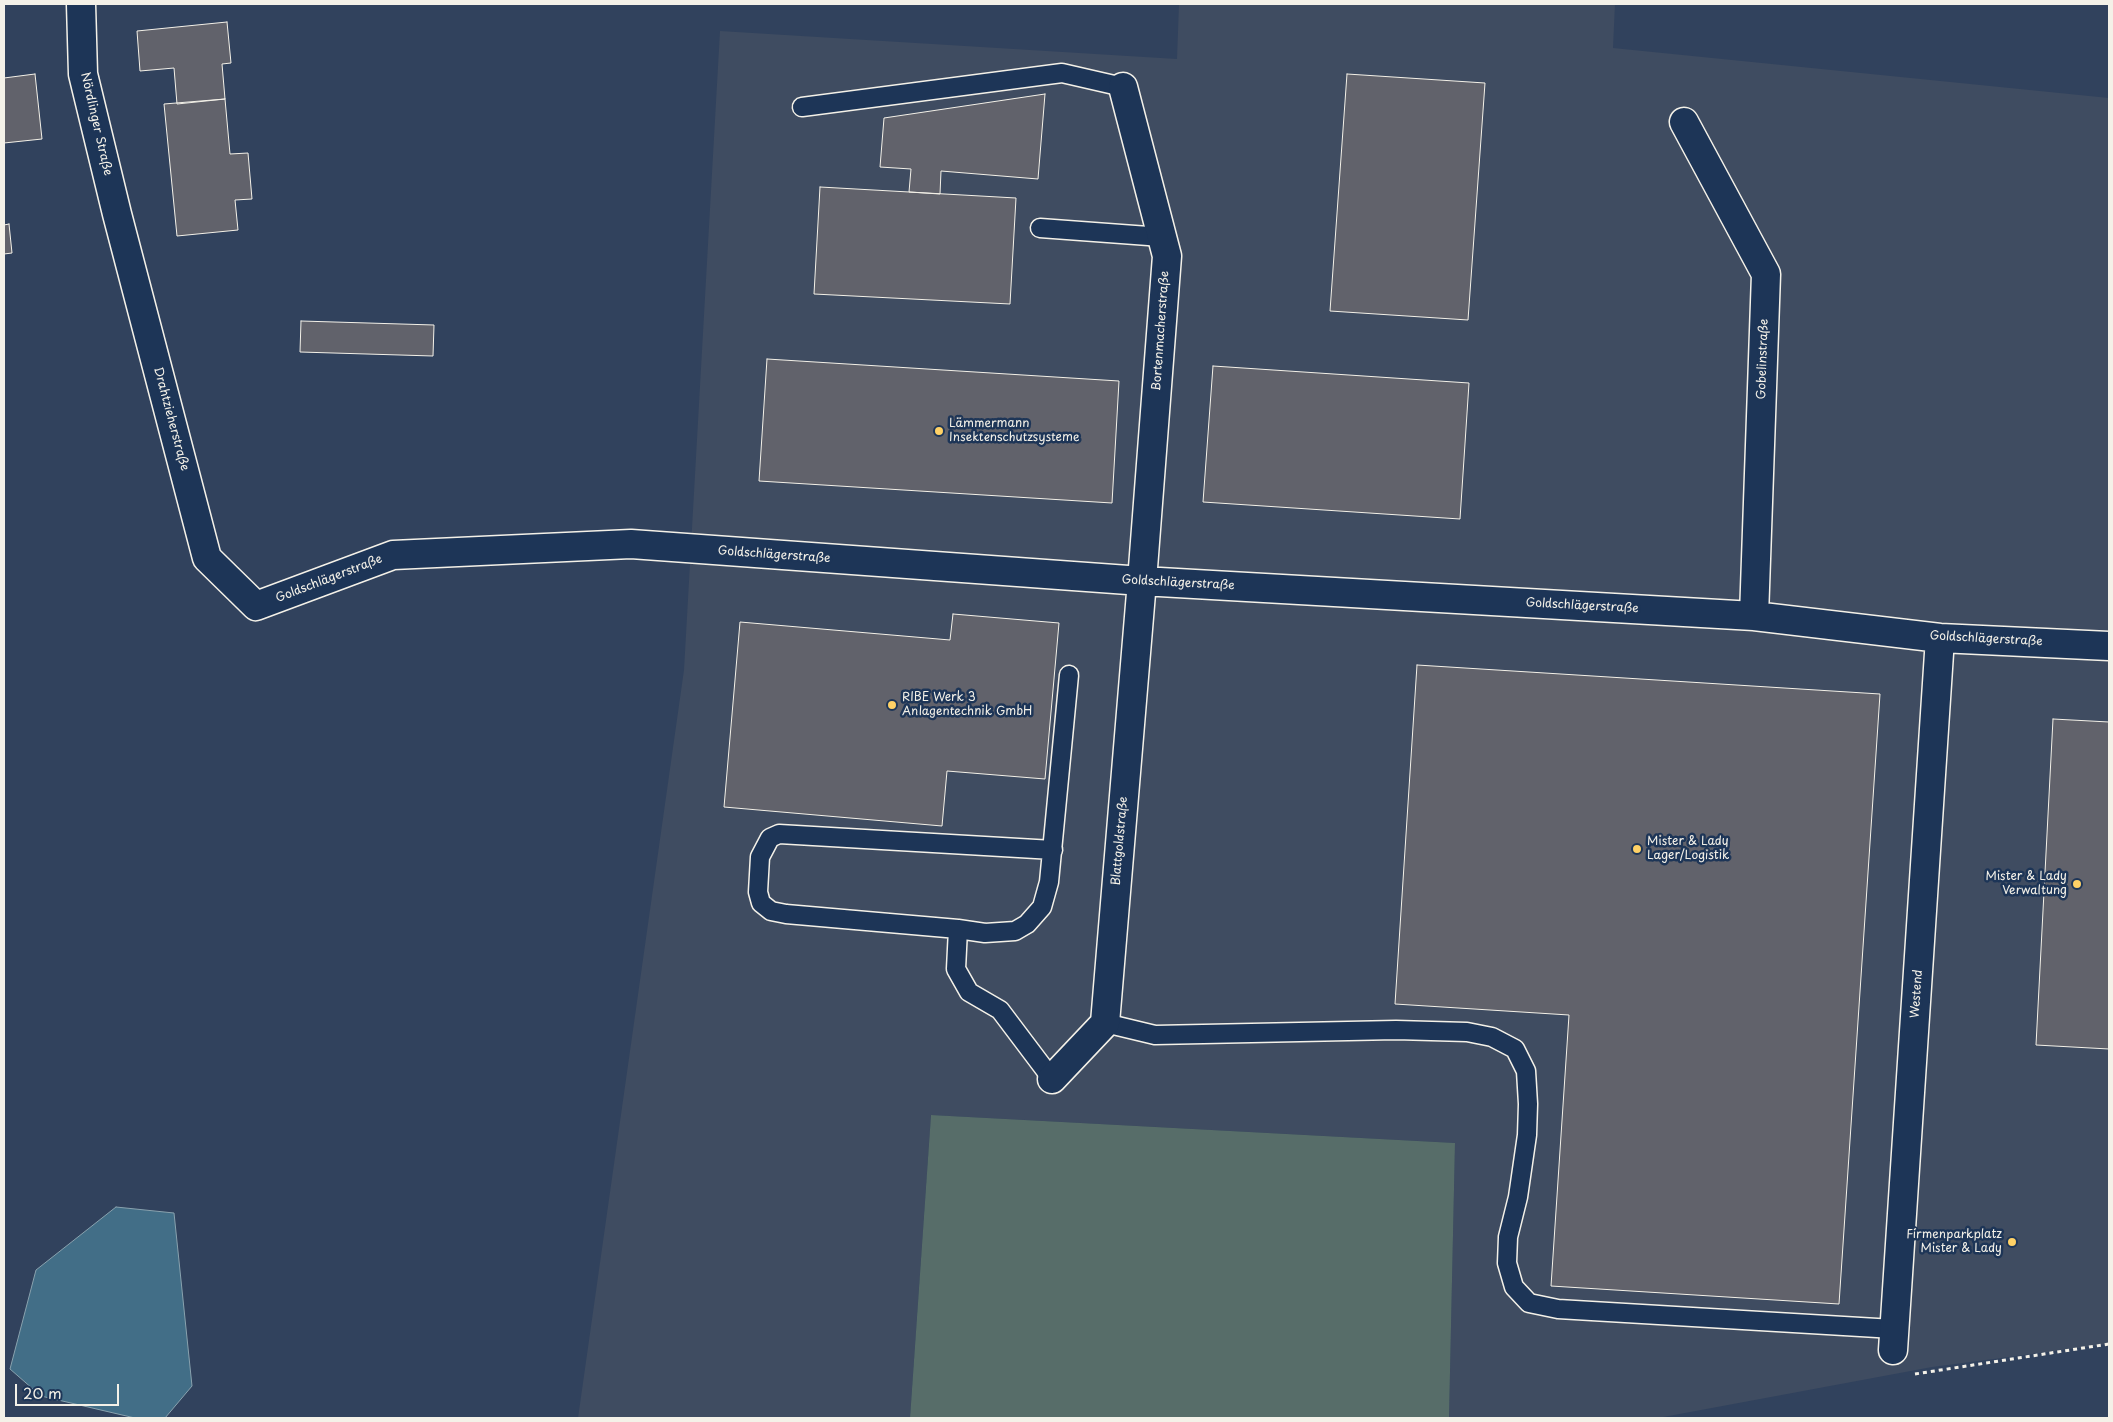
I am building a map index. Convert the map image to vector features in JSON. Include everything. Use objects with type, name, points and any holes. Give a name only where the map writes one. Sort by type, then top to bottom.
[{"type":"street","name":"Nördlinger Straße","points":[[80,4],[83,74],[116,214]]},
{"type":"street","name":"Bortenmacherstraße","points":[[1123,87],[1167,256],[1142,581]]},
{"type":"street","name":"Gobelinstraße","points":[[1684,122],[1766,274],[1754,616]]},
{"type":"street","name":"Drahtzieherstraße","points":[[116,214],[207,558],[256,606]]},
{"type":"street","name":"Goldschlägerstraße","points":[[256,606],[392,555],[631,544],[1142,581],[1754,616],[1940,638],[2109,646]]},
{"type":"street","name":"Blattgoldstraße","points":[[1104,1023],[1142,581]]},
{"type":"street","name":"Westend","points":[[1893,1339],[1940,638]]},
{"type":"street","points":[[1052,1079],[1104,1023]]},
{"type":"lane","points":[[802,107],[1062,73],[1123,87]]},
{"type":"lane","points":[[1040,228],[1162,237]]},
{"type":"lane","points":[[1053,850],[779,834],[770,838],[760,857],[758,892],[761,903],[771,911],[786,914],[985,933],[1015,932],[1027,924],[1042,908],[1050,882],[1053,850],[1069,675]]},
{"type":"lane","points":[[958,929],[956,969],[969,992],[1000,1010],[1052,1079]]},
{"type":"lane","points":[[1104,1023],[1155,1034],[1396,1030],[1467,1032],[1492,1037],[1515,1049],[1526,1071],[1527,1136],[1518,1197],[1508,1237],[1507,1263],[1514,1287],[1529,1303],[1558,1308],[1893,1339]]},
{"type":"path","points":[[1893,1339],[1890,1378],[2109,1344]]},
{"type":"shaded area","points":[[1179,4],[1615,4],[1613,48],[2109,98],[2109,1344],[1932,1367],[1658,1418],[1449,1418],[1455,1143],[931,1115],[910,1418],[578,1418],[684,670],[720,31],[1177,59]]},
{"type":"shaded area","points":[[116,1207],[174,1213],[192,1386],[165,1418],[135,1418],[41,1396],[10,1369],[36,1270]]},
{"type":"green space","points":[[931,1115],[1455,1143],[1449,1418],[910,1418]]},
{"type":"building","points":[[227,22],[231,63],[222,64],[225,99],[177,104],[174,68],[140,71],[137,31]]},
{"type":"building","points":[[35,74],[42,139],[4,143],[4,78]]},
{"type":"building","points":[[1347,74],[1485,83],[1468,320],[1330,311]]},
{"type":"building","points":[[1045,94],[1038,179],[941,171],[940,194],[909,192],[911,169],[880,167],[884,118]]},
{"type":"building","points":[[225,99],[230,154],[248,153],[252,199],[235,200],[238,230],[177,236],[164,104]]},
{"type":"building","points":[[820,187],[1016,198],[1010,304],[814,294]]},
{"type":"building","points":[[9,224],[12,253],[4,254],[4,225]]},
{"type":"building","points":[[301,321],[434,325],[433,356],[300,352]]},
{"type":"building","name":"Lämmermann Insektenschutzsysteme","points":[[767,359],[1119,381],[1112,503],[759,481]]},
{"type":"building","points":[[1213,366],[1469,383],[1460,519],[1203,502]]},
{"type":"building","name":"RIBE Werk 3 Anlagentechnik GmbH","points":[[953,614],[1059,623],[1045,779],[947,771],[942,826],[724,807],[740,622],[950,640]]},
{"type":"building","name":"Mister & Lady Lager/Logistik","points":[[1417,665],[1880,694],[1839,1304],[1551,1286],[1569,1015],[1395,1004]]},
{"type":"building","name":"Mister & Lady Verwaltung","points":[[2053,719],[2109,722],[2109,1049],[2036,1045]]},
{"type":"place","name":"Lämmermann Insektenschutzsysteme","points":[[939,431]]},
{"type":"place","name":"RIBE Werk 3 Anlagentechnik GmbH","points":[[892,705]]},
{"type":"place","name":"Mister & Lady Lager/Logistik","points":[[1637,849]]},
{"type":"place","name":"Mister & Lady Verwaltung","points":[[2077,884]]},
{"type":"place","name":"Firmenparkplatz Mister & Lady","points":[[2012,1242]]}]
